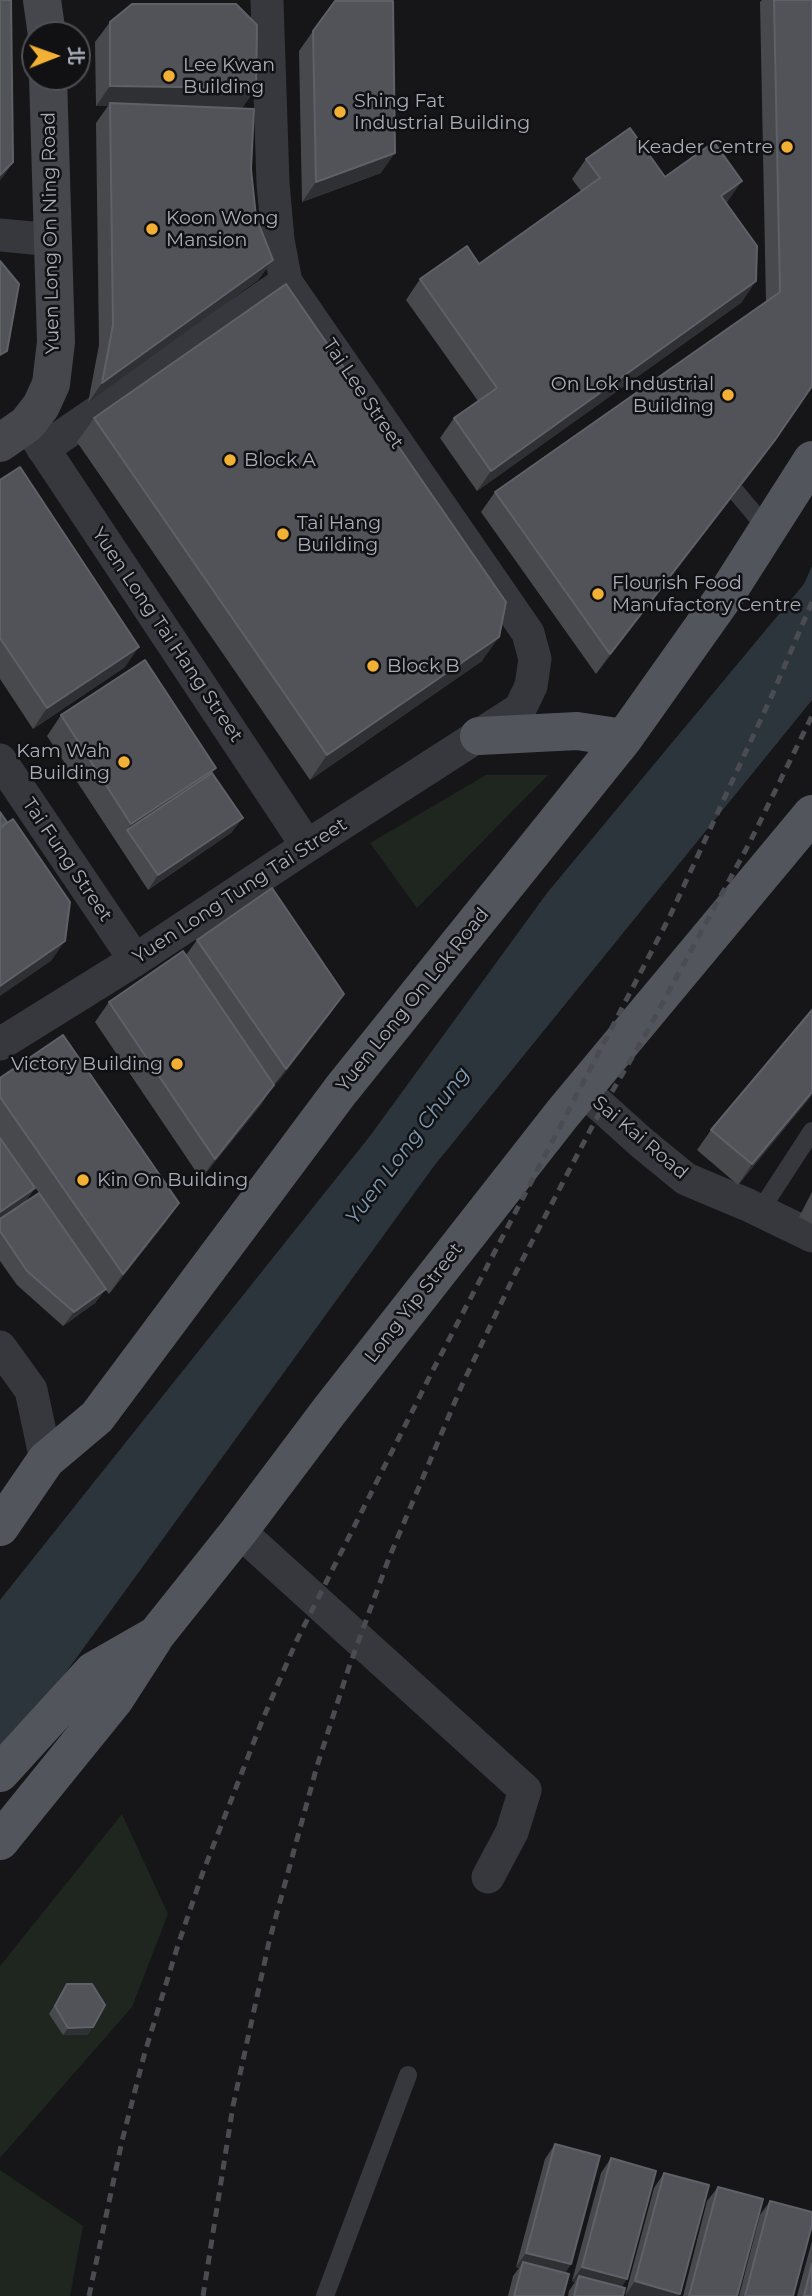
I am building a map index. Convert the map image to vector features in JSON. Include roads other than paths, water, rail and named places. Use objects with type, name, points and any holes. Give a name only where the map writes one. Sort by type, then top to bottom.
[{"type":"main road","name":"Yuen Long On Lok Road","points":[[0,1527],[46,1460],[97,1418],[341,1090],[624,738],[768,530],[810,476]]},
{"type":"main road","points":[[479,736],[577,731],[624,738]]},
{"type":"main road","name":"Long Yip Street","points":[[0,1773],[93,1671],[156,1635],[583,1090],[812,814]]},
{"type":"main road","points":[[0,1841],[115,1699],[156,1635]]},
{"type":"street","points":[[42,0],[45,21]]},
{"type":"street","name":"Tai Lee Street","points":[[267,0],[273,183],[278,240],[286,282],[528,633],[535,659],[531,686],[520,709],[479,736]]},
{"type":"street","name":"Yuen Long On Ning Road","points":[[23,439],[51,384],[56,342],[48,91]]},
{"type":"street","points":[[0,235],[53,240]]},
{"type":"street","points":[[23,439],[286,282]]},
{"type":"street","name":"Yuen Long Tai Hang Street","points":[[23,439],[307,846]]},
{"type":"street","name":"Yuen Long Tung Tai Street","points":[[0,1044],[135,960],[479,736]]},
{"type":"street","name":"Tai Fung Street","points":[[0,760],[135,960]]},
{"type":"street","name":"Sai Kai Road","points":[[583,1090],[686,1179],[812,1236]]},
{"type":"street","points":[[0,1347],[31,1390],[46,1460]]},
{"type":"street","points":[[239,1531],[525,1790],[512,1832],[488,1877]]},
{"type":"lane","points":[[736,492],[768,530]]},
{"type":"lane","points":[[760,1211],[812,1131]]},
{"type":"lane","points":[[325,2296],[408,2075]]},
{"type":"water","name":"Yuen Long Chung","points":[[812,566],[812,700],[434,1166],[32,1719],[0,1758],[0,1600],[370,1136],[547,893],[804,584]]},
{"type":"railway","points":[[89,2296],[122,2141],[145,2052],[203,1872],[262,1721],[296,1642],[432,1372],[669,918],[812,602]]},
{"type":"railway","points":[[203,2296],[233,2106],[269,1942],[317,1766],[349,1667],[389,1558],[462,1385],[516,1272],[595,1121],[750,842],[812,716]]},
{"type":"place","name":"Lee Kwan Building","points":[[169,76]]},
{"type":"place","name":"Shing Fat Industrial Building","points":[[340,112]]},
{"type":"place","name":"Keader Centre","points":[[787,147]]},
{"type":"place","name":"Koon Wong Mansion","points":[[152,229]]},
{"type":"place","name":"On Lok Industrial Building","points":[[728,395]]},
{"type":"place","name":"Block A","points":[[230,460]]},
{"type":"place","name":"Tai Hang Building","points":[[283,534]]},
{"type":"place","name":"Flourish Food Manufactory Centre","points":[[598,594]]},
{"type":"place","name":"Block B","points":[[373,666]]},
{"type":"place","name":"Kam Wah Building","points":[[124,762]]},
{"type":"place","name":"Victory Building","points":[[177,1064]]},
{"type":"place","name":"Kin On Building","points":[[83,1180]]}]
